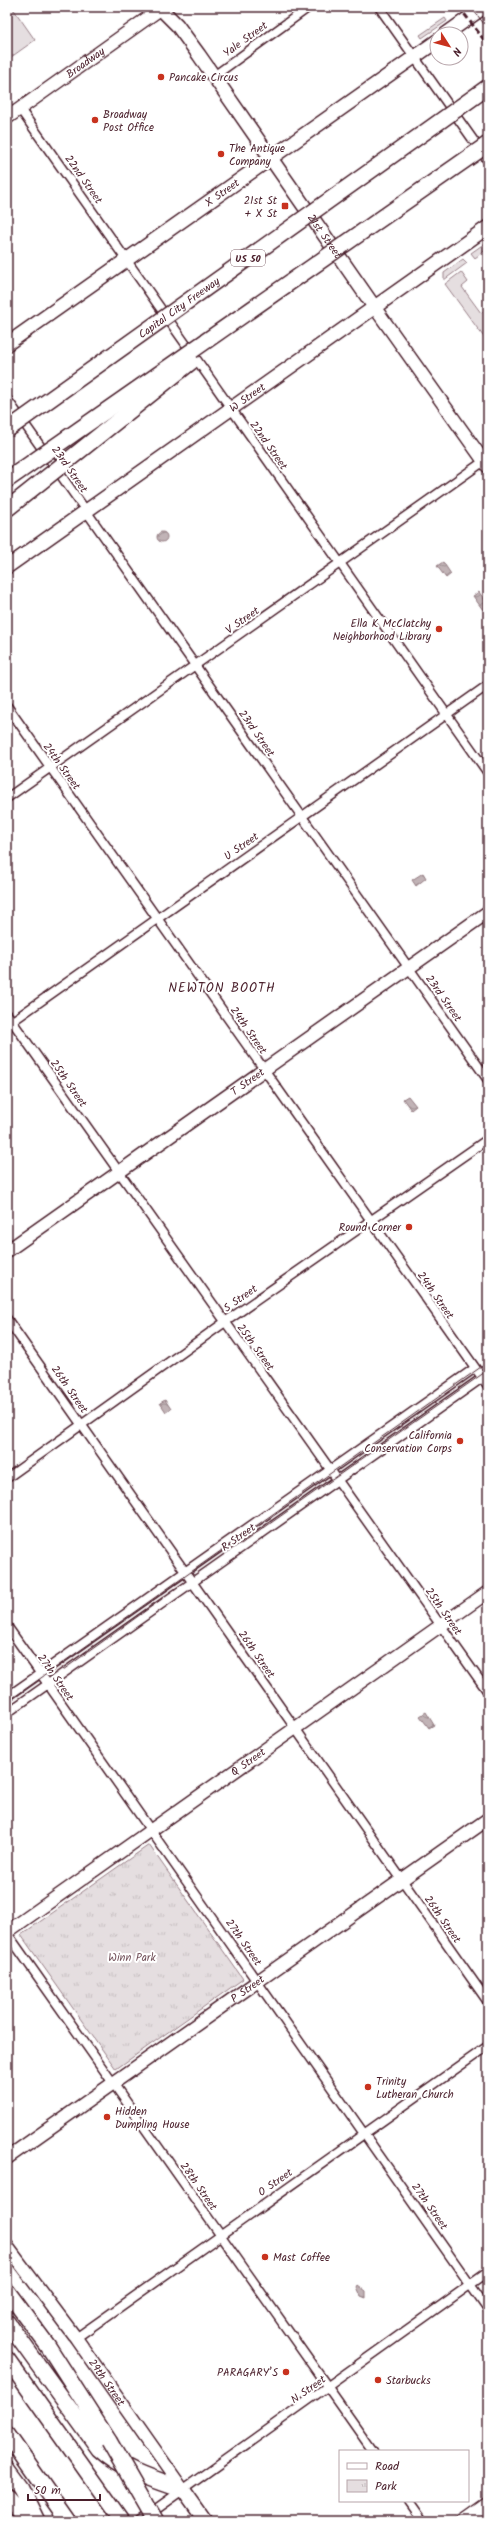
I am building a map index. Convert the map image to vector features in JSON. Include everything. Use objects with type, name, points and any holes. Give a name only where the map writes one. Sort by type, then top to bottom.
[{"type":"highway","name":"Capital City Freeway","points":[[7,430],[488,87]]},
{"type":"highway","points":[[7,480],[488,144]]},
{"type":"highway","points":[[7,509],[316,264]]},
{"type":"highway","points":[[7,486],[86,425]]},
{"type":"highway","points":[[7,2291],[48,2346],[110,2441],[155,2521]]},
{"type":"highway","points":[[7,2322],[99,2449],[113,2460],[139,2475],[183,2490]]},
{"type":"highway","points":[[7,2359],[122,2521]]},
{"type":"highway","points":[[7,2434],[68,2521]]},
{"type":"highway","points":[[7,2469],[21,2488],[38,2521]]},
{"type":"highway","points":[[7,2497],[28,2521]]},
{"type":"main road","points":[[457,26],[484,7]]},
{"type":"main road","name":"21st Street","points":[[161,8],[176,25],[214,76],[270,159],[375,308],[487,462]]},
{"type":"main road","name":"Broadway","points":[[7,118],[161,8]]},
{"type":"main road","name":"X Street","points":[[7,344],[429,46]]},
{"type":"main road","name":"W Street","points":[[7,567],[488,228]]},
{"type":"main road","name":"T Street","points":[[7,1251],[488,912]]},
{"type":"main road","name":"Q Street","points":[[7,1932],[488,1592]]},
{"type":"main road","name":"P Street","points":[[7,2158],[488,1819]]},
{"type":"main road","name":"29th Street","points":[[7,2246],[76,2338],[205,2521]]},
{"type":"main road","points":[[464,2521],[488,2504]]},
{"type":"street","name":"Yale Street","points":[[214,76],[309,7]]},
{"type":"street","points":[[379,7],[488,160]]},
{"type":"street","name":"22nd Street","points":[[20,109],[230,410],[488,773]]},
{"type":"street","name":"23rd Street","points":[[7,399],[488,1080]]},
{"type":"street","name":"V Street","points":[[7,798],[487,462]]},
{"type":"street","name":"U Street","points":[[10,1023],[488,685]]},
{"type":"street","name":"24th Street","points":[[7,706],[488,1386]]},
{"type":"street","name":"25th Street","points":[[7,1014],[10,1023],[119,1172],[488,1692]]},
{"type":"street","name":"S Street","points":[[7,1478],[225,1322],[371,1222],[488,1139]]},
{"type":"street","name":"26th Street","points":[[7,1319],[186,1571],[488,2002]]},
{"type":"street","name":"R Street","points":[[7,1697],[475,1368]]},
{"type":"street","name":"R Street","points":[[7,1713],[482,1378]]},
{"type":"street","name":"27th Street","points":[[7,1626],[488,2310]]},
{"type":"street","name":"28th Street","points":[[7,1932],[372,2450]]},
{"type":"street","name":"O Street","points":[[76,2338],[488,2046]]},
{"type":"street","name":"N Street","points":[[139,2521],[488,2272]]},
{"type":"street","points":[[409,2502],[423,2521]]},
{"type":"green space","points":[[7,7],[12,7],[35,40],[7,60]]},
{"type":"green space","points":[[445,18],[447,21],[440,26],[433,26]]},
{"type":"green space","points":[[429,29],[429,33],[422,38],[420,35]]},
{"type":"green space","points":[[488,241],[488,248],[475,258],[471,253]]},
{"type":"green space","points":[[463,259],[467,263],[444,280],[444,273]]},
{"type":"green space","points":[[461,272],[468,282],[462,287],[481,313],[488,308],[488,339],[486,340],[445,284]]},
{"type":"green space","name":"Winn Park","points":[[149,1845],[243,1979],[116,2069],[21,1935]]},
{"type":"water","points":[[162,532],[167,537],[162,542],[157,537]]},
{"type":"water","points":[[443,562],[451,574],[446,578],[437,566]]},
{"type":"water","points":[[479,592],[488,605],[483,610],[473,596]]},
{"type":"water","points":[[423,873],[426,878],[416,886],[412,880]]},
{"type":"water","points":[[408,1096],[416,1106],[411,1110],[403,1099]]},
{"type":"water","points":[[165,1400],[171,1409],[166,1412],[160,1403]]},
{"type":"water","points":[[426,1712],[434,1725],[429,1728],[420,1716]]},
{"type":"water","points":[[358,2285],[366,2291],[366,2298],[361,2296],[357,2287]]},
{"type":"tram line","points":[[471,7],[488,29]]},
{"type":"tram line","points":[[482,7],[488,15]]},
{"type":"tram line","points":[[7,1702],[488,1362]]},
{"type":"tram line","points":[[241,1544],[488,1370]]},
{"type":"tram line","points":[[63,1670],[162,1599]]},
{"type":"railway","points":[[459,7],[488,45]]},
{"type":"place","name":"Pancake Circus","points":[[161,77]]},
{"type":"place","name":"Broadway Post Office","points":[[95,120]]},
{"type":"place","name":"The Antique Company","points":[[221,154]]},
{"type":"place","name":"21st St + X St","points":[[285,206]]},
{"type":"place","name":"Ella K McClatchy Neighborhood Library","points":[[439,629]]},
{"type":"place","name":"Round Corner","points":[[409,1227]]},
{"type":"place","name":"California Conservation Corps","points":[[460,1441]]},
{"type":"place","name":"Trinity Lutheran Church","points":[[368,2087]]},
{"type":"place","name":"Hidden Dumpling House","points":[[107,2117]]},
{"type":"place","name":"Mast Coffee","points":[[265,2257]]},
{"type":"place","name":"PARAGARY’S","points":[[286,2372]]},
{"type":"place","name":"Starbucks","points":[[378,2380]]},
{"type":"district","name":"NEWTON BOOTH","points":[[222,987]]}]
